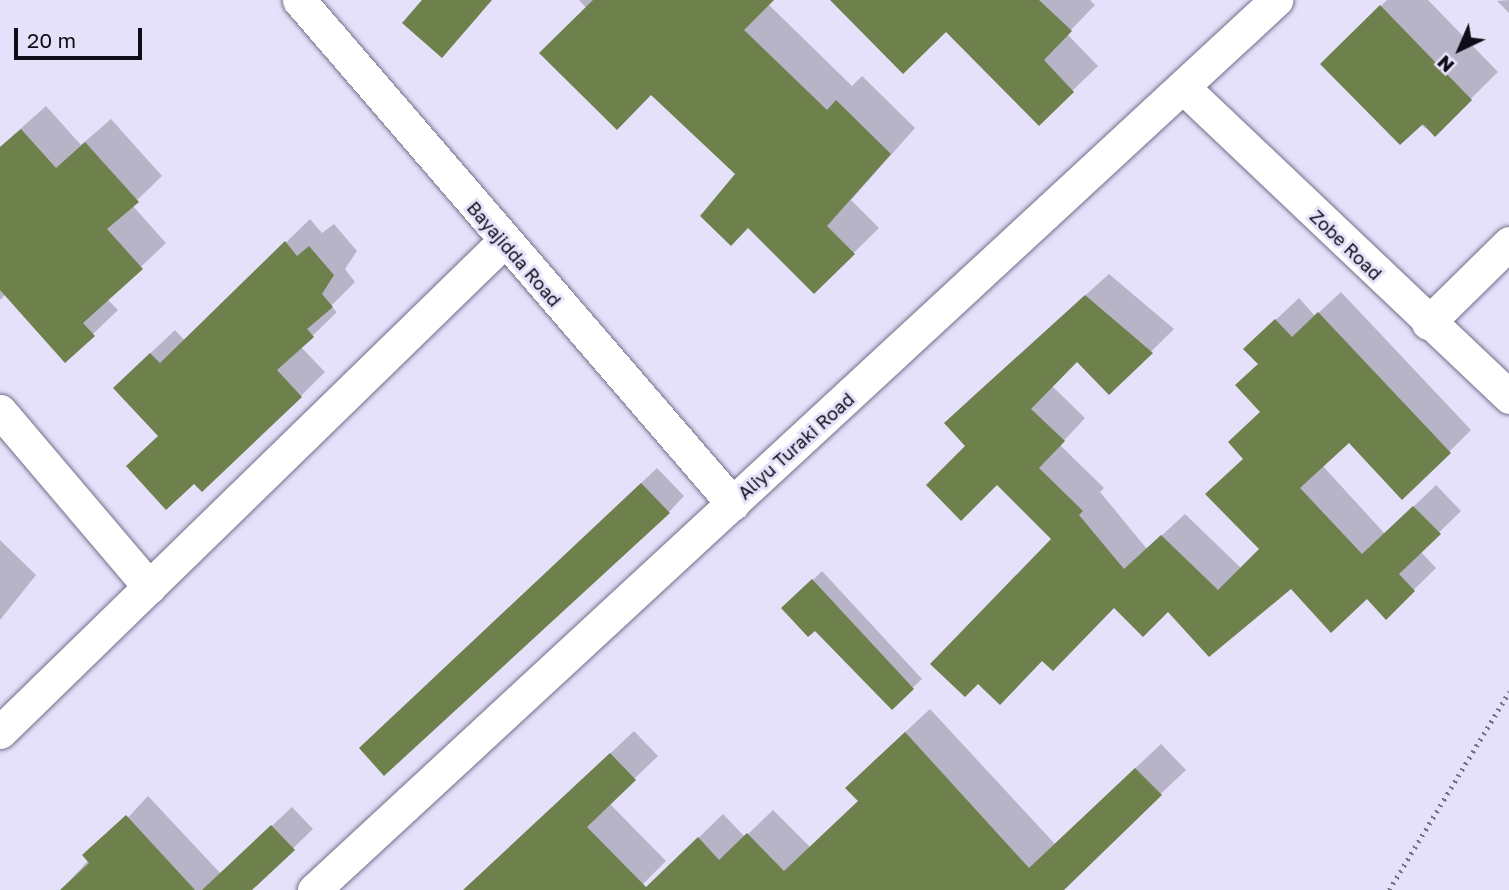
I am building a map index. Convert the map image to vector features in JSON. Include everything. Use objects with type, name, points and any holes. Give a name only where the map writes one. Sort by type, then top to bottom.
[{"type":"street","name":"Aliyu Turaki Road","points":[[314,890],[1186,90],[1276,0]]},
{"type":"street","name":"Bayajidda Road","points":[[305,2],[503,242],[733,504]]},
{"type":"street","name":"Zobe Road","points":[[1186,90],[1428,323],[1509,397]]},
{"type":"street","points":[[0,732],[503,242]]},
{"type":"street","points":[[1428,323],[1509,243]]},
{"type":"street","points":[[0,411],[149,587]]},
{"type":"path","points":[[1389,890],[1509,692]]},
{"type":"building","points":[[422,0],[492,0],[442,58],[402,23]]},
{"type":"building","points":[[593,0],[774,0],[744,30],[827,110],[836,100],[891,154],[827,226],[855,254],[814,294],[748,228],[731,246],[700,216],[735,174],[651,95],[617,130],[539,53]]},
{"type":"building","points":[[830,0],[1039,0],[1072,31],[1044,60],[1074,92],[1039,126],[946,32],[903,74]]},
{"type":"building","points":[[1380,5],[1472,100],[1435,137],[1423,124],[1400,145],[1320,64]]},
{"type":"building","points":[[21,129],[56,168],[85,142],[139,202],[107,229],[143,269],[83,323],[95,336],[65,363],[0,290],[0,147]]},
{"type":"building","points":[[285,241],[297,256],[309,246],[334,275],[322,294],[333,307],[307,329],[314,337],[277,370],[302,397],[202,492],[194,484],[166,510],[126,466],[158,436],[113,388],[150,353],[160,363]]},
{"type":"building","points":[[1085,295],[1153,353],[1109,395],[1077,362],[1031,409],[1065,441],[1039,468],[1083,511],[1079,515],[1124,569],[1161,535],[1218,590],[1259,549],[1205,494],[1243,459],[1228,442],[1260,412],[1235,385],[1258,364],[1243,349],[1275,319],[1292,337],[1318,312],[1451,453],[1402,500],[1349,443],[1300,488],[1362,554],[1413,506],[1441,534],[1399,574],[1415,591],[1386,620],[1367,599],[1331,633],[1291,589],[1209,657],[1168,612],[1143,637],[1114,608],[1053,671],[1042,661],[1000,705],[978,684],[965,697],[930,664],[1051,539],[997,485],[961,521],[926,485],[965,446],[944,423]]},
{"type":"building","points":[[641,483],[670,513],[384,776],[359,748]]},
{"type":"building","points":[[812,579],[914,689],[892,710],[815,631],[808,637],[781,608]]},
{"type":"building","points":[[905,732],[1029,868],[1135,768],[1162,795],[1064,890],[463,890],[610,753],[636,780],[587,827],[646,887],[698,837],[719,860],[747,833],[784,871],[858,801],[845,788]]},
{"type":"building","points":[[126,815],[195,890],[60,890],[89,863],[82,855]]},
{"type":"building","points":[[271,825],[295,850],[252,890],[202,890]]}]
